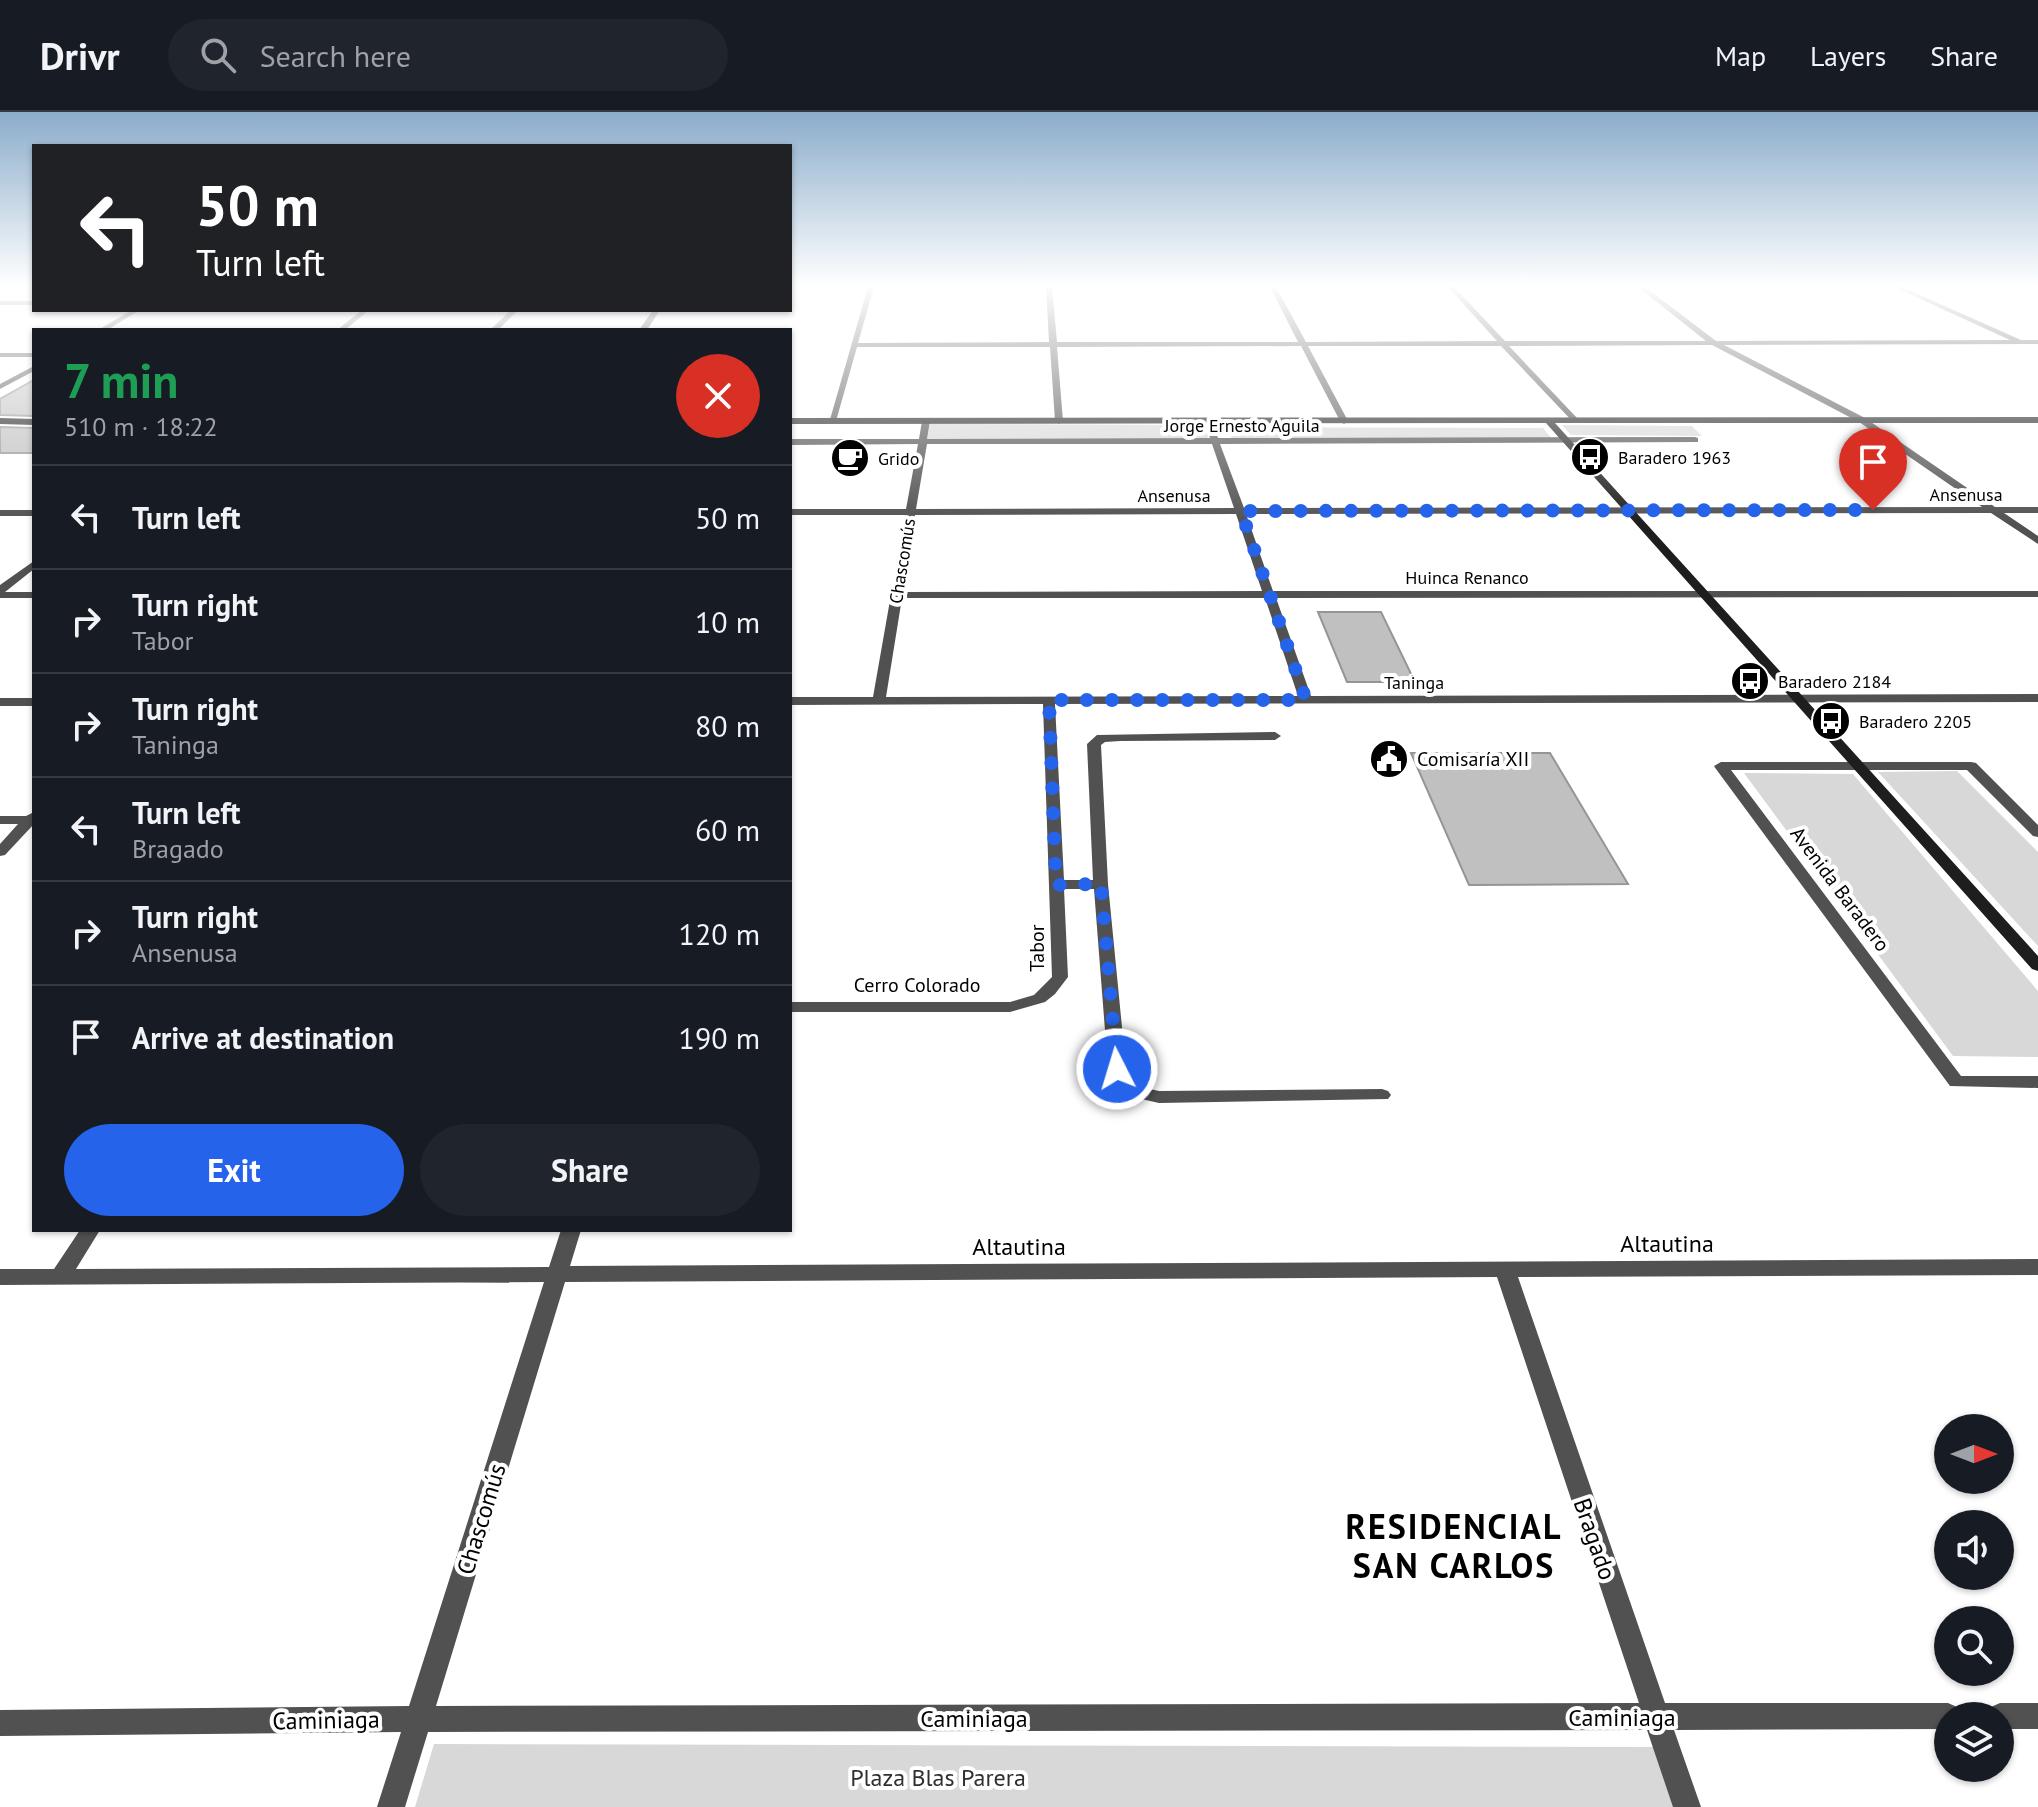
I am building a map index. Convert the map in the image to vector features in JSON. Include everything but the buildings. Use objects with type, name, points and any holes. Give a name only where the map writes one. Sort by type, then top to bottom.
[{"type":"main road","points":[[1548,420],[2038,966]]},
{"type":"main road","points":[[792,421],[2038,420]]},
{"type":"main road","points":[[0,421],[32,422]]},
{"type":"street","points":[[832,421],[848,366]]},
{"type":"street","points":[[1055,366],[1059,421]]},
{"type":"street","points":[[1313,366],[1344,421]]},
{"type":"street","points":[[1524,366],[1574,420]]},
{"type":"street","points":[[1758,366],[1862,420],[2038,541]]},
{"type":"street","points":[[0,387],[32,369]]},
{"type":"street","name":"Chascomús","points":[[879,701],[926,421]]},
{"type":"street","points":[[1208,421],[1306,700]]},
{"type":"street","name":"Jorge Ernesto Aguila","points":[[792,442],[1695,440]]},
{"type":"street","name":"Ansenusa","points":[[792,512],[2038,510]]},
{"type":"street","points":[[0,513],[32,513]]},
{"type":"street","points":[[0,577],[32,564]]},
{"type":"street","points":[[0,593],[32,565]]},
{"type":"street","points":[[0,593],[32,595]]},
{"type":"street","name":"Huinca Renanco","points":[[897,595],[2038,594]]},
{"type":"street","name":"Taninga","points":[[792,701],[2038,698]]},
{"type":"street","name":"Tabor","points":[[1044,998],[1060,977],[1049,700]]},
{"type":"street","points":[[0,702],[32,702]]},
{"type":"street","points":[[1275,736],[1120,737],[1102,738],[1094,744],[1101,884],[1117,1069],[1134,1092],[1159,1097],[1382,1095]]},
{"type":"street","name":"Avenida Baradero","points":[[2038,833],[1971,766],[1721,766],[1956,1082],[2038,1082]]},
{"type":"street","points":[[0,820],[32,818]]},
{"type":"street","points":[[0,852],[32,818]]},
{"type":"street","points":[[1056,885],[1101,884]]},
{"type":"street","name":"Cerro Colorado","points":[[792,1007],[1010,1007],[1044,998]]},
{"type":"street","points":[[60,1277],[89,1232]]},
{"type":"street","name":"Chascomús","points":[[391,1807],[570,1232]]},
{"type":"street","name":"Altautina","points":[[0,1277],[2038,1267]]},
{"type":"street","name":"Bragado","points":[[1505,1270],[1687,1807]]},
{"type":"street","name":"Caminiaga","points":[[0,1723],[418,1719],[1934,1716]]},
{"type":"street","points":[[2014,1716],[2038,1716]]},
{"type":"green space","points":[[930,424],[1204,425],[1209,439],[927,439]]},
{"type":"green space","points":[[1562,425],[1692,426],[1702,436],[1571,435]]},
{"type":"green space","points":[[1228,427],[1543,428],[1553,440],[1232,439]]},
{"type":"green space","points":[[1957,771],[2038,852],[2038,946],[1878,772]]},
{"type":"green space","points":[[1744,773],[1853,774],[2038,991],[2038,1057],[1953,1056]]},
{"type":"green space","name":"Plaza Blas Parera","points":[[434,1744],[1672,1747],[1693,1807],[415,1807]]},
{"type":"place","name":"Baradero 1963","points":[[1590,457]]},
{"type":"place","name":"Grido","points":[[850,458]]},
{"type":"place","name":"Baradero 2184","points":[[1750,681]]},
{"type":"place","name":"Baradero 2205","points":[[1831,721]]},
{"type":"place","name":"Comisaría XII","points":[[1389,759]]},
{"type":"district","name":"RESIDENCIAL SAN CARLOS","points":[[1454,1546]]},
{"type":"route","points":[[1117,1069],[1101,884],[1056,885],[1049,700],[1306,700],[1241,511],[1873,510]]}]
